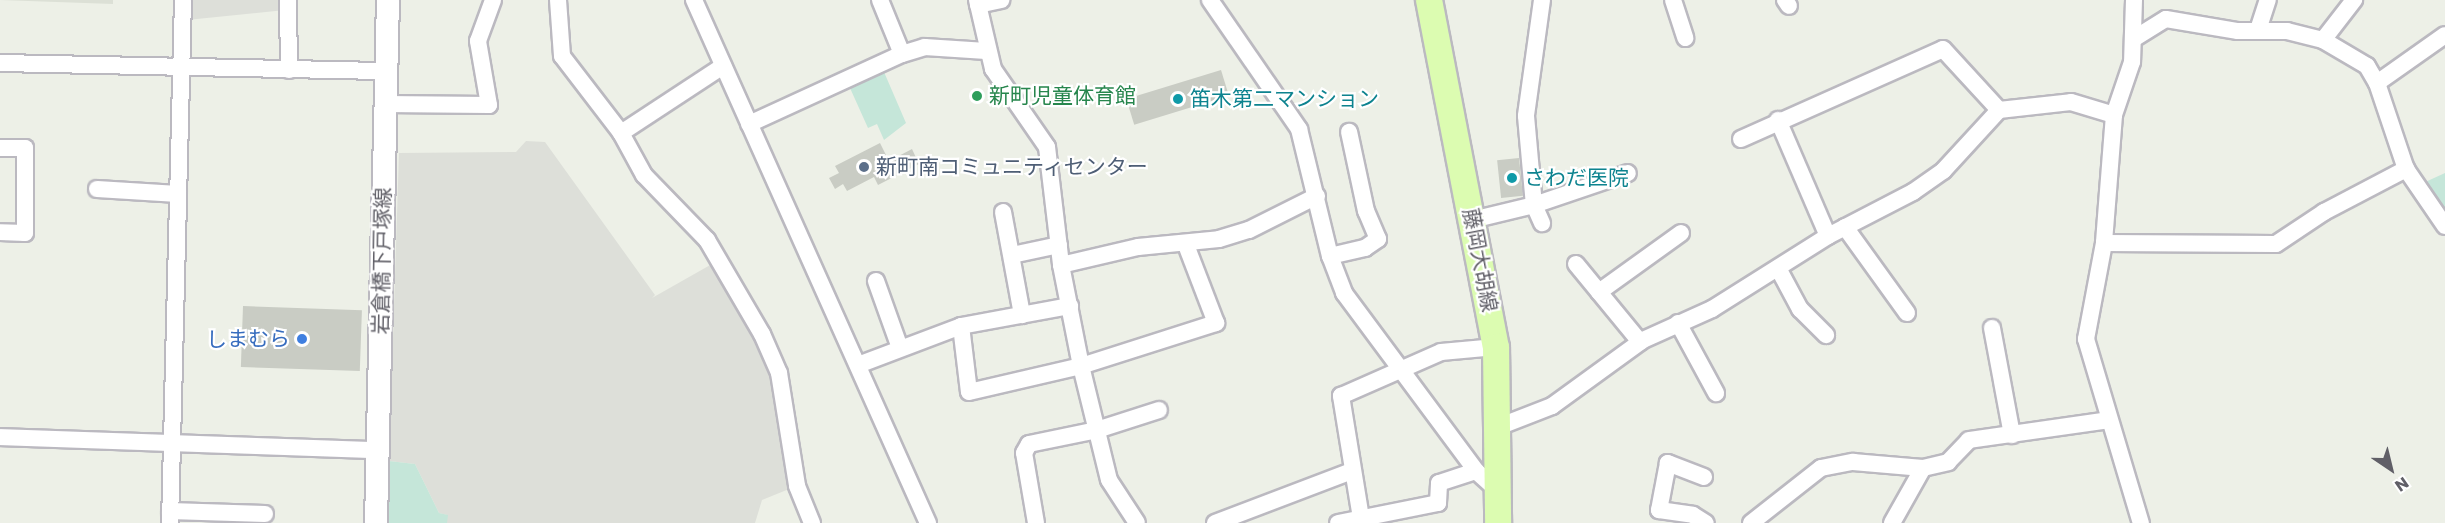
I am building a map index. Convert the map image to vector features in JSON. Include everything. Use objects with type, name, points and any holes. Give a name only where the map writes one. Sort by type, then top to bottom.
[{"type":"main road","name":"藤岡大胡線","points":[[1429,0],[1496,347],[1498,523]]},
{"type":"street","points":[[183,0],[170,517],[265,514]]},
{"type":"street","points":[[288,0],[289,70]]},
{"type":"street","name":"岩倉橋下戸塚線","points":[[376,523],[388,0]]},
{"type":"street","points":[[385,104],[489,105],[478,41],[493,0]]},
{"type":"street","points":[[558,0],[562,56],[621,133],[644,175],[707,240],[762,334],[779,373],[797,486],[812,523]]},
{"type":"street","points":[[694,0],[928,523]]},
{"type":"street","points":[[880,0],[902,54]]},
{"type":"street","points":[[1001,0],[977,3],[986,51],[1047,147],[1061,265],[1081,366],[1109,480],[1137,523]]},
{"type":"street","points":[[1210,0],[1289,110],[1299,129],[1330,256],[1344,293],[1476,471],[1498,491]]},
{"type":"street","points":[[1542,0],[1526,116],[1534,205],[1542,223]]},
{"type":"street","points":[[1673,0],[1685,38]]},
{"type":"street","points":[[2134,0],[2135,38],[2132,62],[2114,115],[2104,243],[2086,339],[2141,523]]},
{"type":"street","points":[[2258,30],[2268,0]]},
{"type":"street","points":[[2323,40],[2354,0]]},
{"type":"street","points":[[2135,38],[2166,19],[2238,31],[2287,31],[2323,40],[2367,66],[2377,83],[2406,169],[2445,226]]},
{"type":"street","points":[[2377,83],[2445,35]]},
{"type":"street","points":[[749,124],[902,54],[925,47],[986,51]]},
{"type":"street","points":[[1741,139],[1778,120],[1943,49],[1999,110]]},
{"type":"street","points":[[0,63],[181,70],[387,71]]},
{"type":"street","points":[[621,133],[723,66]]},
{"type":"street","points":[[1498,427],[1552,406],[1640,342],[1712,309],[1828,236],[1943,171],[1999,110],[2071,102],[2114,115]]},
{"type":"street","points":[[1778,120],[1828,236]]},
{"type":"street","points":[[1330,256],[1365,249],[1378,238],[1366,211],[1349,132]]},
{"type":"street","points":[[0,148],[25,148],[25,233],[0,232]]},
{"type":"street","points":[[2104,243],[2276,244],[2324,212],[2406,169]]},
{"type":"street","points":[[1472,220],[1534,205],[1628,173]]},
{"type":"street","points":[[97,189],[178,194]]},
{"type":"street","points":[[1061,265],[1138,247],[1186,245],[1249,230],[1317,196]]},
{"type":"street","points":[[1003,212],[1022,315]]},
{"type":"street","points":[[1845,227],[1908,313]]},
{"type":"street","points":[[1599,292],[1681,233]]},
{"type":"street","points":[[1012,255],[1059,245]]},
{"type":"street","points":[[961,326],[969,392],[1081,366],[1216,323],[1186,245]]},
{"type":"street","points":[[1576,264],[1640,342]]},
{"type":"street","points":[[1778,268],[1800,309],[1826,335]]},
{"type":"street","points":[[876,281],[900,348]]},
{"type":"street","points":[[858,364],[961,326],[1070,306]]},
{"type":"street","points":[[1678,323],[1716,393]]},
{"type":"street","points":[[1992,328],[2012,435]]},
{"type":"street","points":[[1361,518],[1341,396],[1456,348],[1496,347]]},
{"type":"street","points":[[1036,523],[1024,453],[1029,444],[1097,430],[1159,410]]},
{"type":"street","points":[[1751,523],[1821,468],[1853,462],[1923,468],[1948,462],[1969,440],[2109,420]]},
{"type":"street","points":[[0,437],[378,450]]},
{"type":"street","points":[[1704,477],[1668,463],[1659,510],[1693,515],[1706,523]]},
{"type":"street","points":[[1892,523],[1923,468]]},
{"type":"street","points":[[1215,523],[1352,471]]},
{"type":"street","points":[[1338,523],[1438,503],[1439,483],[1476,471]]},
{"type":"shaded area","points":[[0,0],[113,0],[113,4]]},
{"type":"shaded area","points":[[187,0],[283,0],[285,10],[187,20]]},
{"type":"shaded area","points":[[526,141],[545,142],[655,295],[652,298],[712,264],[773,376],[794,487],[762,500],[755,523],[447,523],[447,515],[439,513],[415,464],[389,461],[399,153],[516,152]]},
{"type":"green space","points":[[884,72],[906,123],[884,140],[877,124],[868,128],[850,88]]},
{"type":"green space","points":[[2445,173],[2445,219],[2423,183]]},
{"type":"green space","points":[[389,461],[415,464],[439,513],[448,515],[447,523],[387,523]]},
{"type":"building","name":"笛木第二マンション","points":[[1221,70],[1229,96],[1134,125],[1126,99]]},
{"type":"building","name":"新町南コミュニティセンター","points":[[880,143],[889,161],[912,149],[919,164],[878,185],[874,177],[847,191],[843,184],[835,189],[829,178],[839,173],[835,166]]},
{"type":"building","name":"さわだ医院","points":[[1519,158],[1523,196],[1501,198],[1497,160]]},
{"type":"building","name":"しまむら","points":[[243,306],[362,310],[360,371],[241,367]]},
{"type":"place","name":"新町児童体育館","points":[[977,96]]},
{"type":"place","name":"笛木第二マンション","points":[[1178,99]]},
{"type":"place","name":"新町南コミュニティセンター","points":[[864,167]]},
{"type":"place","name":"さわだ医院","points":[[1512,178]]},
{"type":"place","name":"しまむら","points":[[302,339]]}]
